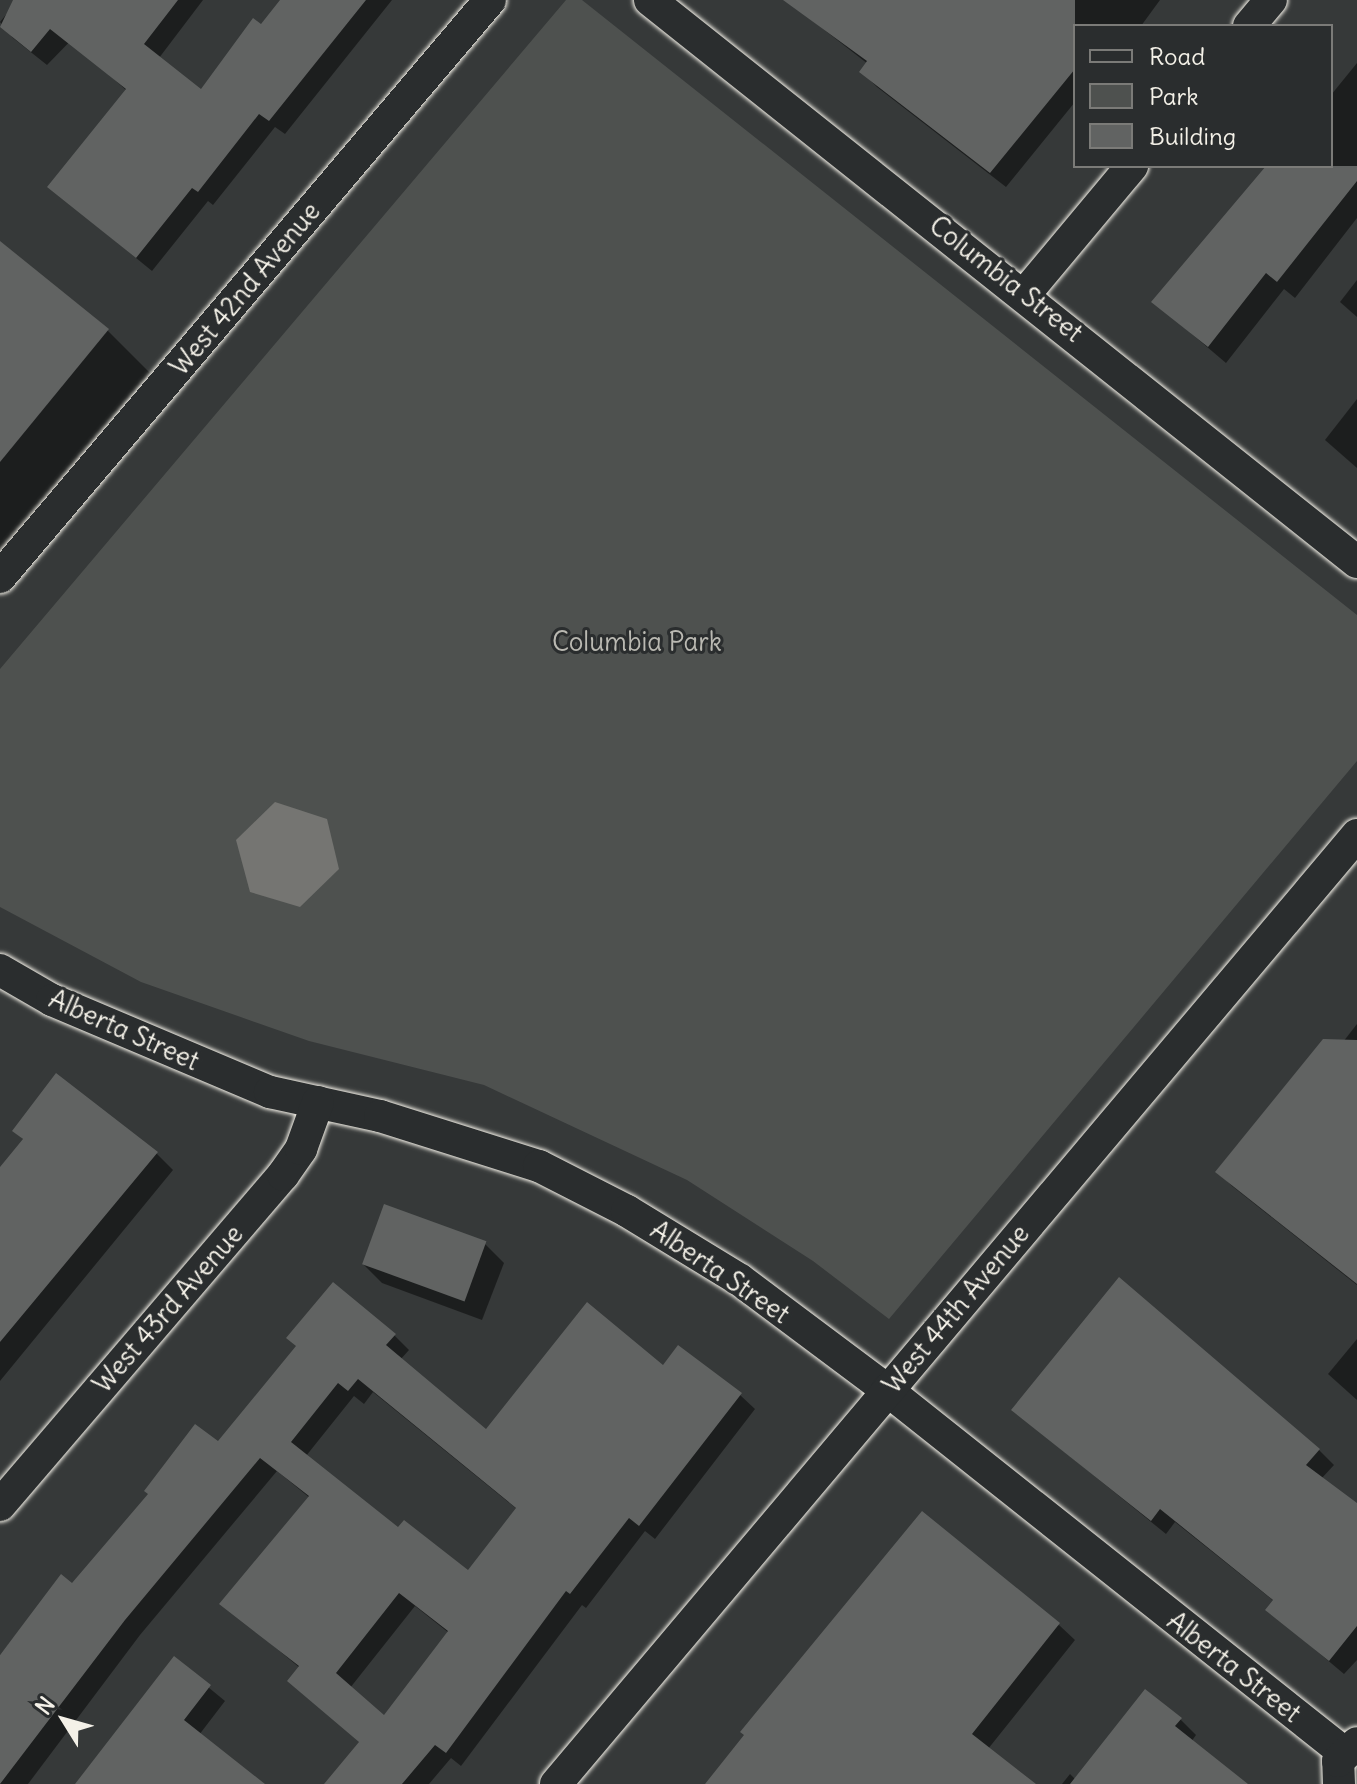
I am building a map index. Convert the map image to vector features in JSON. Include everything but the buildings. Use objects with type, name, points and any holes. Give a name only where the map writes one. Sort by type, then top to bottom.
[{"type":"street","name":"West 42nd Avenue","points":[[0,577],[490,0]]},
{"type":"street","name":"Columbia Street","points":[[650,0],[1025,294],[1357,562]]},
{"type":"street","points":[[1251,24],[1271,0]]},
{"type":"street","points":[[1025,294],[1130,168]]},
{"type":"street","name":"West 44th Avenue","points":[[556,1784],[1357,835]]},
{"type":"street","name":"Alberta Street","points":[[0,970],[52,1000],[270,1092],[380,1116],[539,1166],[615,1204],[740,1280],[1350,1748]]},
{"type":"street","name":"West 43rd Avenue","points":[[0,1505],[283,1175],[301,1149],[318,1102]]},
{"type":"street","points":[[1339,1784],[1336,1769],[1350,1748]]},
{"type":"green space","name":"Columbia Park","points":[[566,0],[582,0],[1357,615],[1357,761],[889,1319],[813,1261],[687,1180],[484,1085],[309,1041],[141,982],[0,907],[0,669]]},
{"type":"shaded area","points":[[275,802],[327,819],[339,869],[300,907],[250,892],[236,840]]}]
